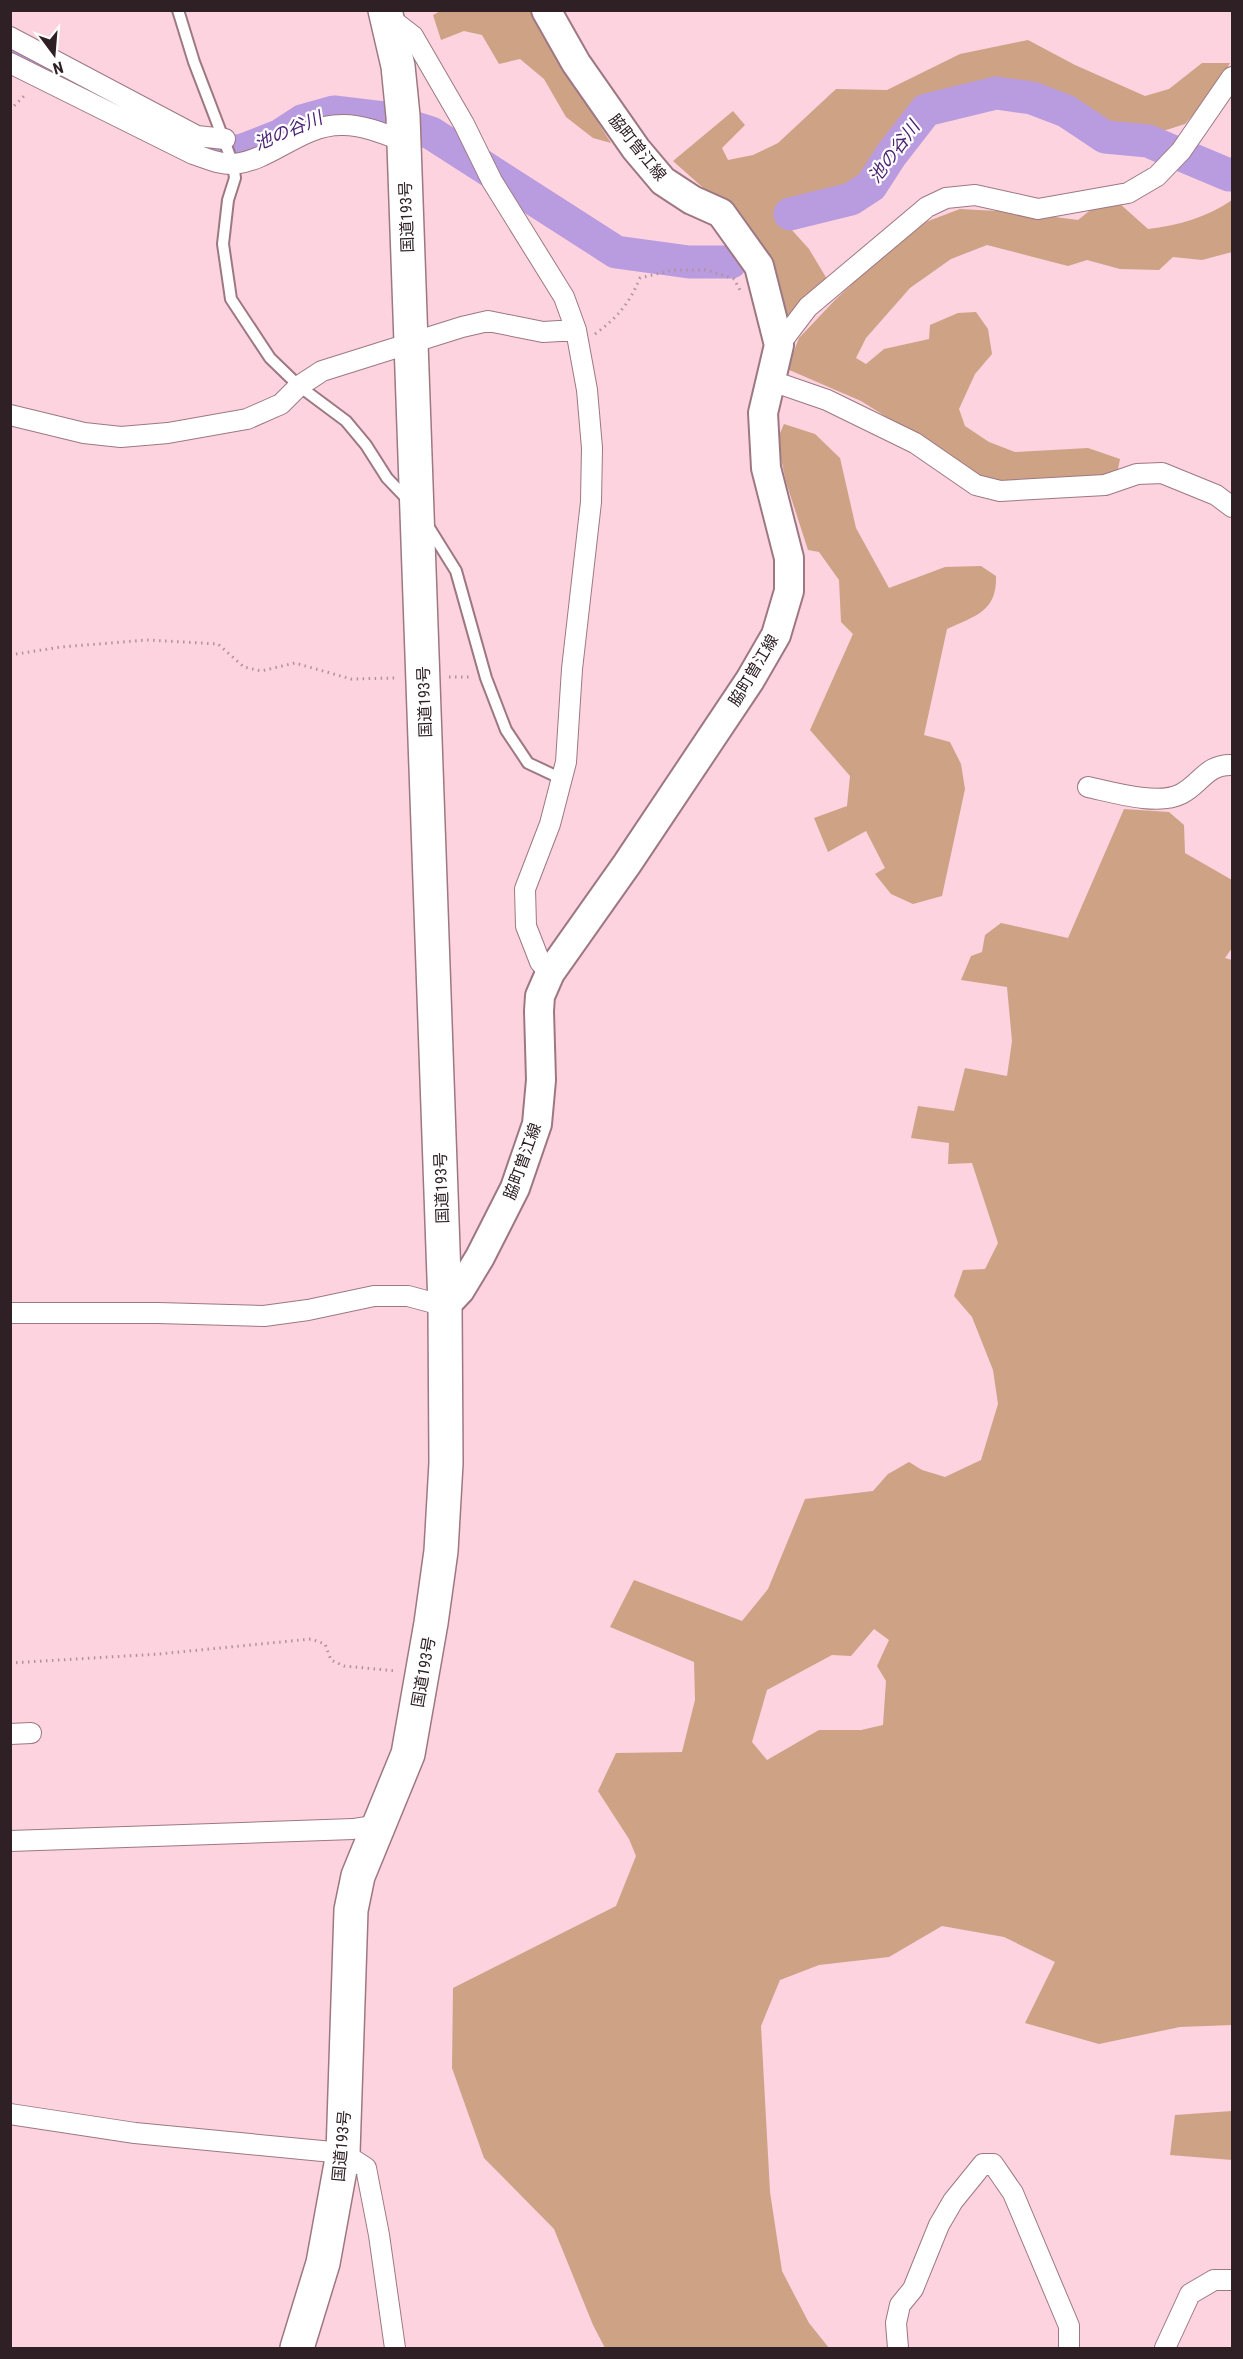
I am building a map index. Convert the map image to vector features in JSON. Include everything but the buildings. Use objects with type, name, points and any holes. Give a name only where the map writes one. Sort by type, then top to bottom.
[{"type":"highway","name":"国道193号","points":[[297,2349],[323,2263],[343,2153],[351,1910],[358,1876],[408,1754],[441,1551],[446,1463],[445,1306],[403,130],[398,66],[386,13]]},
{"type":"main road","name":"脇町曽江線","points":[[445,1306],[460,1290],[480,1257],[514,1188],[537,1124],[541,1080],[540,996],[550,973],[627,864],[750,680],[776,635],[789,591],[789,558],[766,468],[763,413],[779,345],[759,266],[722,213],[692,200],[663,181],[636,149],[576,63],[546,10]]},
{"type":"street","points":[[386,13],[413,36],[480,153],[492,181],[564,297],[577,338],[587,390],[592,448],[591,502],[572,669],[566,762],[550,824],[525,889],[526,926],[540,962],[550,973]]},
{"type":"street","points":[[10,37],[197,136],[229,151],[257,158],[319,128],[343,124],[403,130]]},
{"type":"street","points":[[10,63],[193,154],[218,162],[229,151]]},
{"type":"street","points":[[779,345],[808,307],[927,207],[936,202],[946,198],[975,195],[1038,209],[1128,193],[1157,176],[1179,153],[1233,77]]},
{"type":"street","points":[[10,415],[84,433],[121,437],[168,433],[247,419],[281,404],[299,386],[322,371],[410,342],[488,321],[577,338]]},
{"type":"street","points":[[769,380],[827,400],[915,442],[976,485],[1000,490],[1094,486],[1105,485],[1137,474],[1162,473],[1216,495],[1233,507]]},
{"type":"street","points":[[1088,787],[1150,798],[1171,798],[1182,794],[1212,768],[1233,765]]},
{"type":"street","points":[[10,1313],[264,1316],[308,1310],[374,1296],[408,1296],[445,1306]]},
{"type":"street","points":[[10,1734],[31,1733]]},
{"type":"street","points":[[10,1841],[353,1829],[378,1826]]},
{"type":"street","points":[[10,2114],[135,2133],[343,2153],[366,2168],[379,2235],[395,2349]]},
{"type":"street","points":[[898,2349],[896,2323],[900,2305],[913,2289],[939,2225],[953,2201],[983,2164],[993,2164],[1013,2193],[1069,2326],[1069,2349]]},
{"type":"street","points":[[1165,2349],[1190,2294],[1201,2285],[1214,2280],[1233,2280]]},
{"type":"lane","points":[[178,10],[194,62],[229,151],[235,178],[228,200],[223,244],[231,299],[270,358],[299,386],[346,421],[366,445],[387,478],[417,508],[456,571],[486,678],[506,730],[528,763],[562,779]]},
{"type":"path","points":[[10,110],[41,79]]},
{"type":"path","points":[[577,338],[615,319],[632,297],[640,278],[673,270],[707,270],[734,279],[743,295]]},
{"type":"path","points":[[10,655],[61,647],[147,640],[218,644],[244,667],[261,671],[295,663],[351,679],[486,678]]},
{"type":"path","points":[[10,1663],[159,1654],[311,1639],[325,1644],[331,1660],[344,1666],[422,1674]]},
{"type":"shaded area","points":[[442,10],[532,11],[551,48],[611,143],[593,138],[566,117],[544,79],[520,59],[499,64],[482,35],[464,31],[441,40],[433,15]]},
{"type":"shaded area","points":[[1028,40],[1075,65],[1145,96],[1169,89],[1202,63],[1230,63],[1207,99],[1185,124],[1157,133],[1117,130],[1097,122],[1049,95],[928,101],[910,117],[866,179],[845,193],[799,202],[774,210],[809,249],[827,279],[786,322],[737,218],[673,161],[733,111],[745,125],[722,148],[728,160],[753,155],[778,143],[836,89],[887,90],[960,54]]},
{"type":"shaded area","points":[[1232,200],[1232,252],[1202,260],[1173,257],[1159,270],[1120,269],[1087,260],[1068,266],[987,245],[951,259],[910,288],[866,338],[856,358],[866,364],[884,349],[929,339],[930,325],[958,313],[976,312],[988,329],[992,354],[975,374],[959,409],[965,426],[989,442],[1015,452],[1088,448],[1120,459],[1117,474],[1098,478],[990,482],[861,401],[787,369],[799,338],[880,258],[923,223],[960,209],[1017,212],[1078,220],[1093,208],[1119,203],[1148,229],[1192,220]]},
{"type":"shaded area","points":[[784,424],[815,434],[840,458],[856,528],[889,588],[945,567],[981,566],[996,576],[993,598],[988,605],[975,616],[947,629],[924,735],[950,742],[961,764],[965,789],[942,896],[913,904],[891,894],[875,874],[885,868],[866,831],[828,852],[814,818],[847,806],[850,776],[810,730],[853,634],[841,622],[839,580],[819,552],[808,550],[786,482],[777,440]]},
{"type":"shaded area","points":[[1124,809],[1169,812],[1184,825],[1185,853],[1232,880],[1232,948],[1225,958],[1232,960],[1232,2025],[1180,2027],[1099,2044],[1025,2023],[1055,1962],[1004,1937],[942,1926],[889,1957],[819,1965],[780,1980],[761,2026],[770,2192],[782,2271],[809,2323],[829,2348],[605,2348],[593,2325],[554,2229],[484,2158],[452,2068],[453,1988],[616,1906],[636,1856],[629,1839],[598,1791],[616,1753],[682,1752],[695,1700],[694,1662],[610,1627],[634,1580],[742,1621],[768,1589],[805,1499],[873,1491],[888,1474],[909,1462],[922,1470],[945,1477],[981,1460],[998,1404],[993,1370],[972,1317],[954,1296],[963,1270],[985,1269],[998,1243],[972,1163],[948,1164],[949,1143],[911,1138],[918,1106],[954,1111],[965,1068],[1007,1076],[1012,1041],[1007,987],[961,980],[971,956],[982,952],[985,935],[1001,923],[1068,938]],"holes":[[[874,1629],[889,1640],[877,1666],[886,1681],[883,1725],[861,1730],[819,1730],[767,1760],[752,1742],[767,1690],[832,1655],[851,1656]]]},
{"type":"shaded area","points":[[1232,2111],[1232,2160],[1170,2155],[1175,2115]]},
{"type":"waterway","name":"池の谷川","points":[[10,50],[121,109]]},
{"type":"waterway","name":"池の谷川","points":[[790,214],[851,199],[871,186],[891,155],[926,110],[996,93],[1032,98],[1066,111],[1105,137],[1148,141],[1229,175],[1232,174]]},
{"type":"waterway","name":"池の谷川","points":[[191,145],[214,154],[243,150],[279,136],[302,121],[334,112],[384,118],[431,133],[616,252],[689,262],[731,262]]}]
